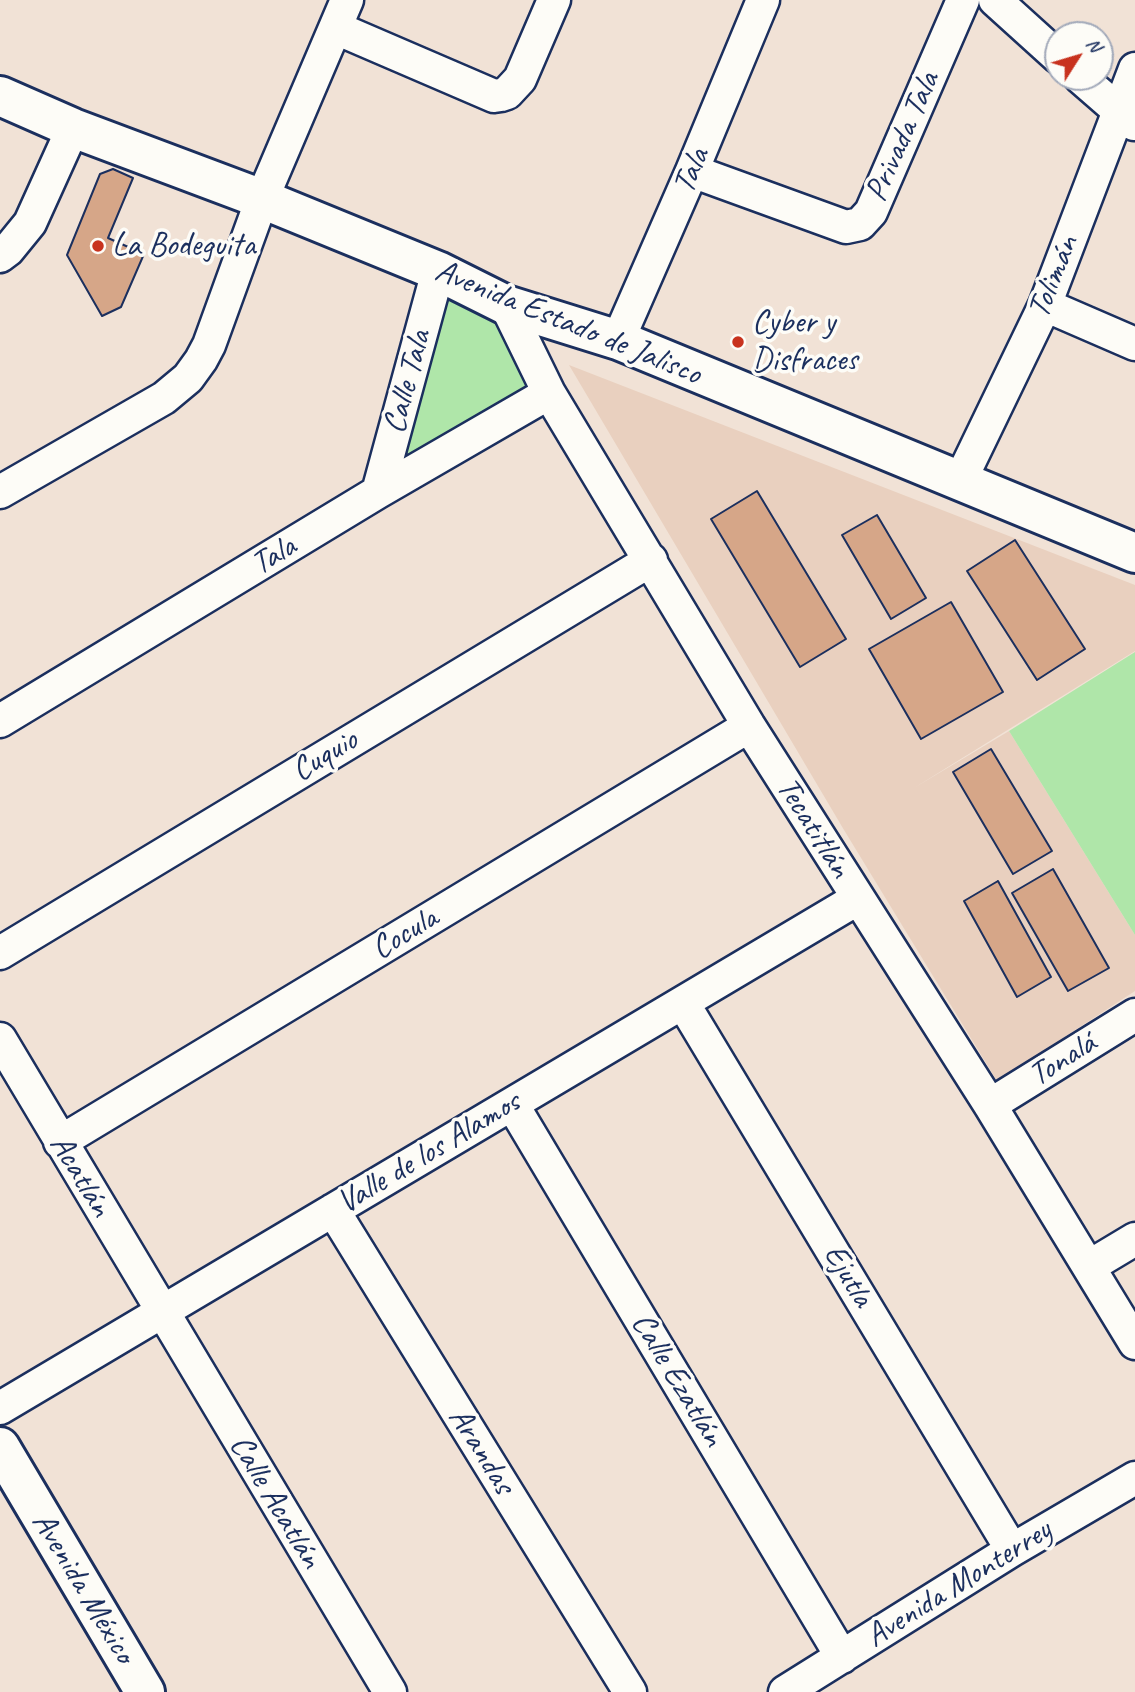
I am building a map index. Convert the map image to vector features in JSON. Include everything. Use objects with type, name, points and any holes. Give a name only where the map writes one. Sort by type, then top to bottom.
[{"type":"street","points":[[0,492],[164,398],[188,378],[209,345],[262,199],[341,14],[494,96],[507,93],[520,79],[554,0]]},
{"type":"street","name":"Tala","points":[[618,340],[763,0]]},
{"type":"street","name":"Privada Tala","points":[[692,171],[846,227],[860,224],[871,212],[963,0]]},
{"type":"street","points":[[995,0],[1044,44]]},
{"type":"street","name":"Tolimán","points":[[960,481],[1045,305],[1127,118],[1135,69]]},
{"type":"street","points":[[1096,91],[1127,118]]},
{"type":"street","name":"Avenida Estado de Jalisco","points":[[0,96],[73,128],[262,199],[438,271],[506,304],[618,340],[1135,553]]},
{"type":"street","points":[[0,256],[30,223],[73,128]]},
{"type":"street","name":"Calle Tala","points":[[378,492],[438,271]]},
{"type":"street","name":"Tecatitlán","points":[[506,304],[549,393],[749,726],[990,1105],[1135,1343]]},
{"type":"street","points":[[1045,305],[1135,344]]},
{"type":"street","name":"Tala","points":[[0,721],[378,492],[549,393]]},
{"type":"street","name":"Cuquio","points":[[0,953],[651,560]]},
{"type":"street","name":"Cocula","points":[[60,1142],[749,726]]},
{"type":"street","name":"Valle de los Alamos","points":[[0,1408],[858,899]]},
{"type":"street","name":"Ejutla","points":[[683,1003],[1012,1550]]},
{"type":"street","name":"Tonalá","points":[[990,1105],[1135,1015]]},
{"type":"street","name":"Acatlán","points":[[0,1039],[161,1312]]},
{"type":"street","name":"Calle Ezatlán","points":[[512,1104],[842,1657]]},
{"type":"street","name":"Arandas","points":[[333,1210],[630,1692]]},
{"type":"street","points":[[1090,1266],[1135,1239]]},
{"type":"street","name":"Calle Acatlán","points":[[161,1312],[390,1692]]},
{"type":"street","name":"Avenida México","points":[[0,1447],[145,1692]]},
{"type":"street","name":"Avenida Monterrey","points":[[785,1692],[1012,1550],[1135,1478]]},
{"type":"shaded area","points":[[569,365],[1135,585],[1135,651],[914,788],[1009,731],[1135,935],[1135,991],[997,1081],[844,830]]},
{"type":"green space","points":[[447,299],[501,325],[532,387],[400,465]]},
{"type":"green space","points":[[1135,652],[1135,935],[1009,731]]},
{"type":"building","name":"La Bodeguita","points":[[113,169],[133,178],[108,238],[144,254],[121,307],[102,316],[67,255],[100,174]]},
{"type":"building","points":[[757,491],[846,639],[800,667],[711,519]]},
{"type":"building","points":[[877,515],[926,598],[891,619],[842,535]]},
{"type":"building","points":[[1015,540],[1085,649],[1037,680],[967,571]]},
{"type":"building","points":[[951,602],[1003,692],[921,739],[869,649]]},
{"type":"building","points":[[991,749],[1052,851],[1013,874],[953,772]]},
{"type":"building","points":[[1053,869],[1109,968],[1068,991],[1012,893]]},
{"type":"building","points":[[998,881],[1051,977],[1017,997],[964,901]]},
{"type":"place","name":"La Bodeguita","points":[[98,246]]},
{"type":"place","name":"Cyber y Disfraces","points":[[738,342]]}]
